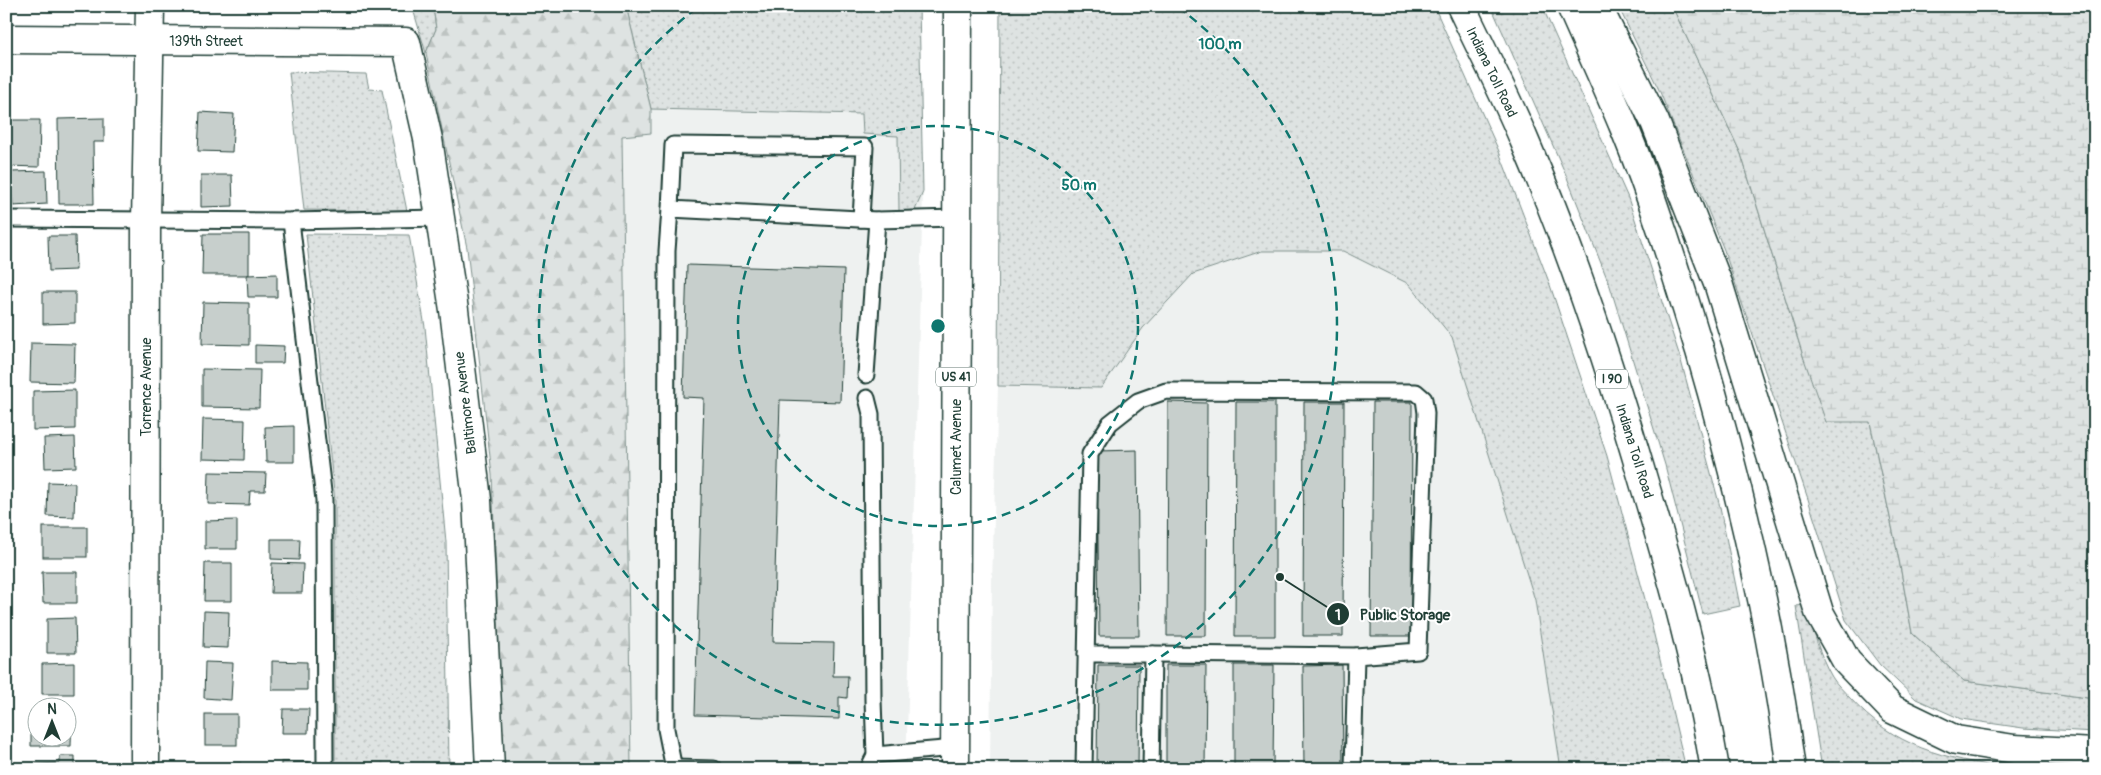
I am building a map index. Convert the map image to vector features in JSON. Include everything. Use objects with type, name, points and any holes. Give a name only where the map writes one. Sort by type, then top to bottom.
[{"type":"main road","name":"Torrence Avenue","points":[[145,769],[146,221],[150,6]]},
{"type":"main road","name":"Calumet Avenue","points":[[955,759],[958,6]]},
{"type":"main road","name":"Indiana Toll Road","points":[[1461,6],[1525,141],[1586,301],[1628,427],[1676,591],[1709,731],[1715,769]]},
{"type":"main road","points":[[1571,6],[1628,137],[1676,270],[1716,407],[1758,576],[1783,712],[1791,769]]},
{"type":"main road","points":[[1597,6],[1655,122],[1720,286],[1819,612],[1847,662],[1892,708],[1956,740],[2014,749],[2095,753]]},
{"type":"main road","name":"139th Street","points":[[6,39],[406,42]]},
{"type":"main road","name":"Baltimore Avenue","points":[[406,42],[428,139],[454,310],[477,500],[490,769]]},
{"type":"lane","points":[[714,769],[674,769],[666,729],[666,251],[673,145],[866,147],[861,219]]},
{"type":"lane","points":[[670,209],[877,220],[957,218]]},
{"type":"lane","points":[[6,220],[291,221],[440,218]]},
{"type":"lane","points":[[866,375],[877,220]]},
{"type":"lane","points":[[291,221],[324,500],[325,769]]},
{"type":"lane","points":[[1084,769],[1086,654],[1090,454],[1110,423],[1138,401],[1166,391],[1416,392],[1424,399],[1426,413],[1418,651],[1356,656],[1086,654]]},
{"type":"lane","points":[[867,398],[871,414],[873,700],[876,755],[868,769]]},
{"type":"lane","points":[[1151,769],[1153,654]]},
{"type":"lane","points":[[1354,769],[1356,656]]},
{"type":"lane","points":[[876,755],[955,759]]},
{"type":"shaded area","points":[[651,109],[862,114],[863,134],[898,136],[899,211],[915,210],[923,192],[906,769],[631,769],[622,136],[651,133]]},
{"type":"shaded area","points":[[1262,251],[1344,251],[1409,284],[1452,337],[1535,600],[1561,769],[990,769],[992,582],[998,386],[1101,388],[1143,328],[1192,274]]},
{"type":"green space","points":[[392,6],[433,6],[436,29],[426,53],[413,9]]},
{"type":"green space","points":[[433,6],[626,6],[651,109],[651,133],[622,136],[631,769],[504,769],[492,475],[467,248],[426,53],[436,29]]},
{"type":"green space","points":[[626,6],[919,6],[923,192],[915,210],[899,211],[898,136],[863,134],[862,114],[651,109]]},
{"type":"green space","points":[[1000,6],[1434,6],[1498,149],[1549,282],[1607,456],[1650,618],[1686,769],[1561,769],[1535,600],[1452,337],[1409,284],[1343,251],[1262,251],[1193,274],[1143,328],[1101,388],[998,386]]},
{"type":"green space","points":[[1491,6],[1542,6],[1628,198],[1680,357],[1719,503],[1740,606],[1703,614],[1665,465],[1610,286],[1566,175]]},
{"type":"green space","points":[[1618,6],[1672,6],[1741,154],[1804,359],[1870,422],[1899,560],[1912,633],[1964,681],[2095,699],[2095,732],[2023,728],[1961,719],[1916,699],[1880,665],[1846,620],[1808,499],[1724,250],[1660,92]]},
{"type":"green space","points":[[1672,6],[2095,6],[2095,699],[1964,681],[1912,633],[1899,560],[1870,422],[1826,422],[1804,359],[1741,154]]},
{"type":"green space","points":[[289,72],[366,74],[369,89],[382,90],[407,211],[304,210]]},
{"type":"green space","points":[[306,234],[409,235],[425,327],[446,542],[449,769],[335,769],[335,501]]},
{"type":"green space","points":[[1806,605],[1827,669],[1838,685],[1867,715],[1903,739],[1922,748],[1962,760],[2008,769],[1822,769],[1796,606]]},
{"type":"building","points":[[200,112],[234,114],[232,152],[198,151]]},
{"type":"building","points":[[104,118],[104,142],[93,142],[94,204],[59,204],[58,119]]},
{"type":"building","points":[[6,120],[40,120],[39,167],[6,166]]},
{"type":"building","points":[[46,171],[47,204],[13,206],[11,172]]},
{"type":"building","points":[[201,175],[232,175],[233,206],[201,207]]},
{"type":"building","points":[[203,234],[249,234],[249,275],[202,275]]},
{"type":"building","points":[[48,236],[75,236],[76,270],[49,271]]},
{"type":"building","points":[[687,265],[844,270],[840,402],[780,400],[773,642],[834,643],[833,676],[848,676],[847,698],[839,697],[839,719],[695,715],[704,398],[683,397]]},
{"type":"building","points":[[277,274],[277,297],[248,297],[247,275]]},
{"type":"building","points":[[43,292],[75,292],[75,323],[43,324]]},
{"type":"building","points":[[203,302],[249,303],[249,345],[202,344]]},
{"type":"building","points":[[31,343],[75,344],[74,383],[30,382]]},
{"type":"building","points":[[255,345],[284,346],[283,363],[255,363]]},
{"type":"building","points":[[202,369],[260,370],[259,408],[202,407]]},
{"type":"building","points":[[75,390],[75,429],[33,430],[33,391]]},
{"type":"building","points":[[1168,402],[1207,403],[1206,636],[1167,636]]},
{"type":"building","points":[[1236,402],[1275,402],[1275,636],[1235,636]]},
{"type":"building","points":[[1304,402],[1344,402],[1343,636],[1303,636]]},
{"type":"building","points":[[1373,402],[1412,402],[1411,636],[1371,636]]},
{"type":"building","points":[[203,419],[245,420],[244,460],[202,459]]},
{"type":"building","points":[[294,426],[294,462],[266,462],[265,427]]},
{"type":"building","points":[[75,437],[76,467],[45,468],[44,438]]},
{"type":"building","points":[[1137,450],[1139,636],[1099,636],[1097,451]]},
{"type":"building","points":[[209,472],[266,473],[265,491],[250,491],[249,505],[208,504]]},
{"type":"building","points":[[48,482],[75,483],[74,517],[47,516]]},
{"type":"building","points":[[237,520],[237,549],[205,549],[205,521]]},
{"type":"building","points":[[43,527],[87,527],[87,557],[43,557]]},
{"type":"building","points":[[271,539],[300,539],[299,560],[271,559]]},
{"type":"building","points":[[205,563],[232,563],[232,601],[204,601]]},
{"type":"building","points":[[272,563],[303,564],[302,593],[271,593]]},
{"type":"building","points":[[42,572],[77,572],[77,603],[43,603]]},
{"type":"building","points":[[204,611],[229,612],[228,648],[203,647]]},
{"type":"building","points":[[75,618],[76,653],[47,653],[47,619]]},
{"type":"building","points":[[272,661],[307,662],[307,690],[272,690]]},
{"type":"building","points":[[205,662],[233,663],[231,700],[204,698]]},
{"type":"building","points":[[74,663],[74,694],[42,694],[42,664]]},
{"type":"building","points":[[1098,665],[1139,665],[1138,769],[1097,769]]},
{"type":"building","points":[[1166,665],[1206,665],[1205,769],[1166,769]]},
{"type":"building","points":[[1234,665],[1274,665],[1273,769],[1234,769]]},
{"type":"building","points":[[1342,665],[1343,769],[1304,769],[1303,666]]},
{"type":"building","points":[[283,709],[309,709],[308,733],[282,733]]},
{"type":"building","points":[[205,714],[237,714],[237,745],[205,745]]},
{"type":"building","points":[[60,756],[75,756],[75,769],[36,769],[36,764],[60,763]]},
{"type":"building","points":[[281,762],[309,762],[309,769],[281,769]]},
{"type":"building","points":[[241,763],[241,769],[203,769],[203,764]]},
{"type":"place","name":"Public Storage","points":[[1280,577]]}]
